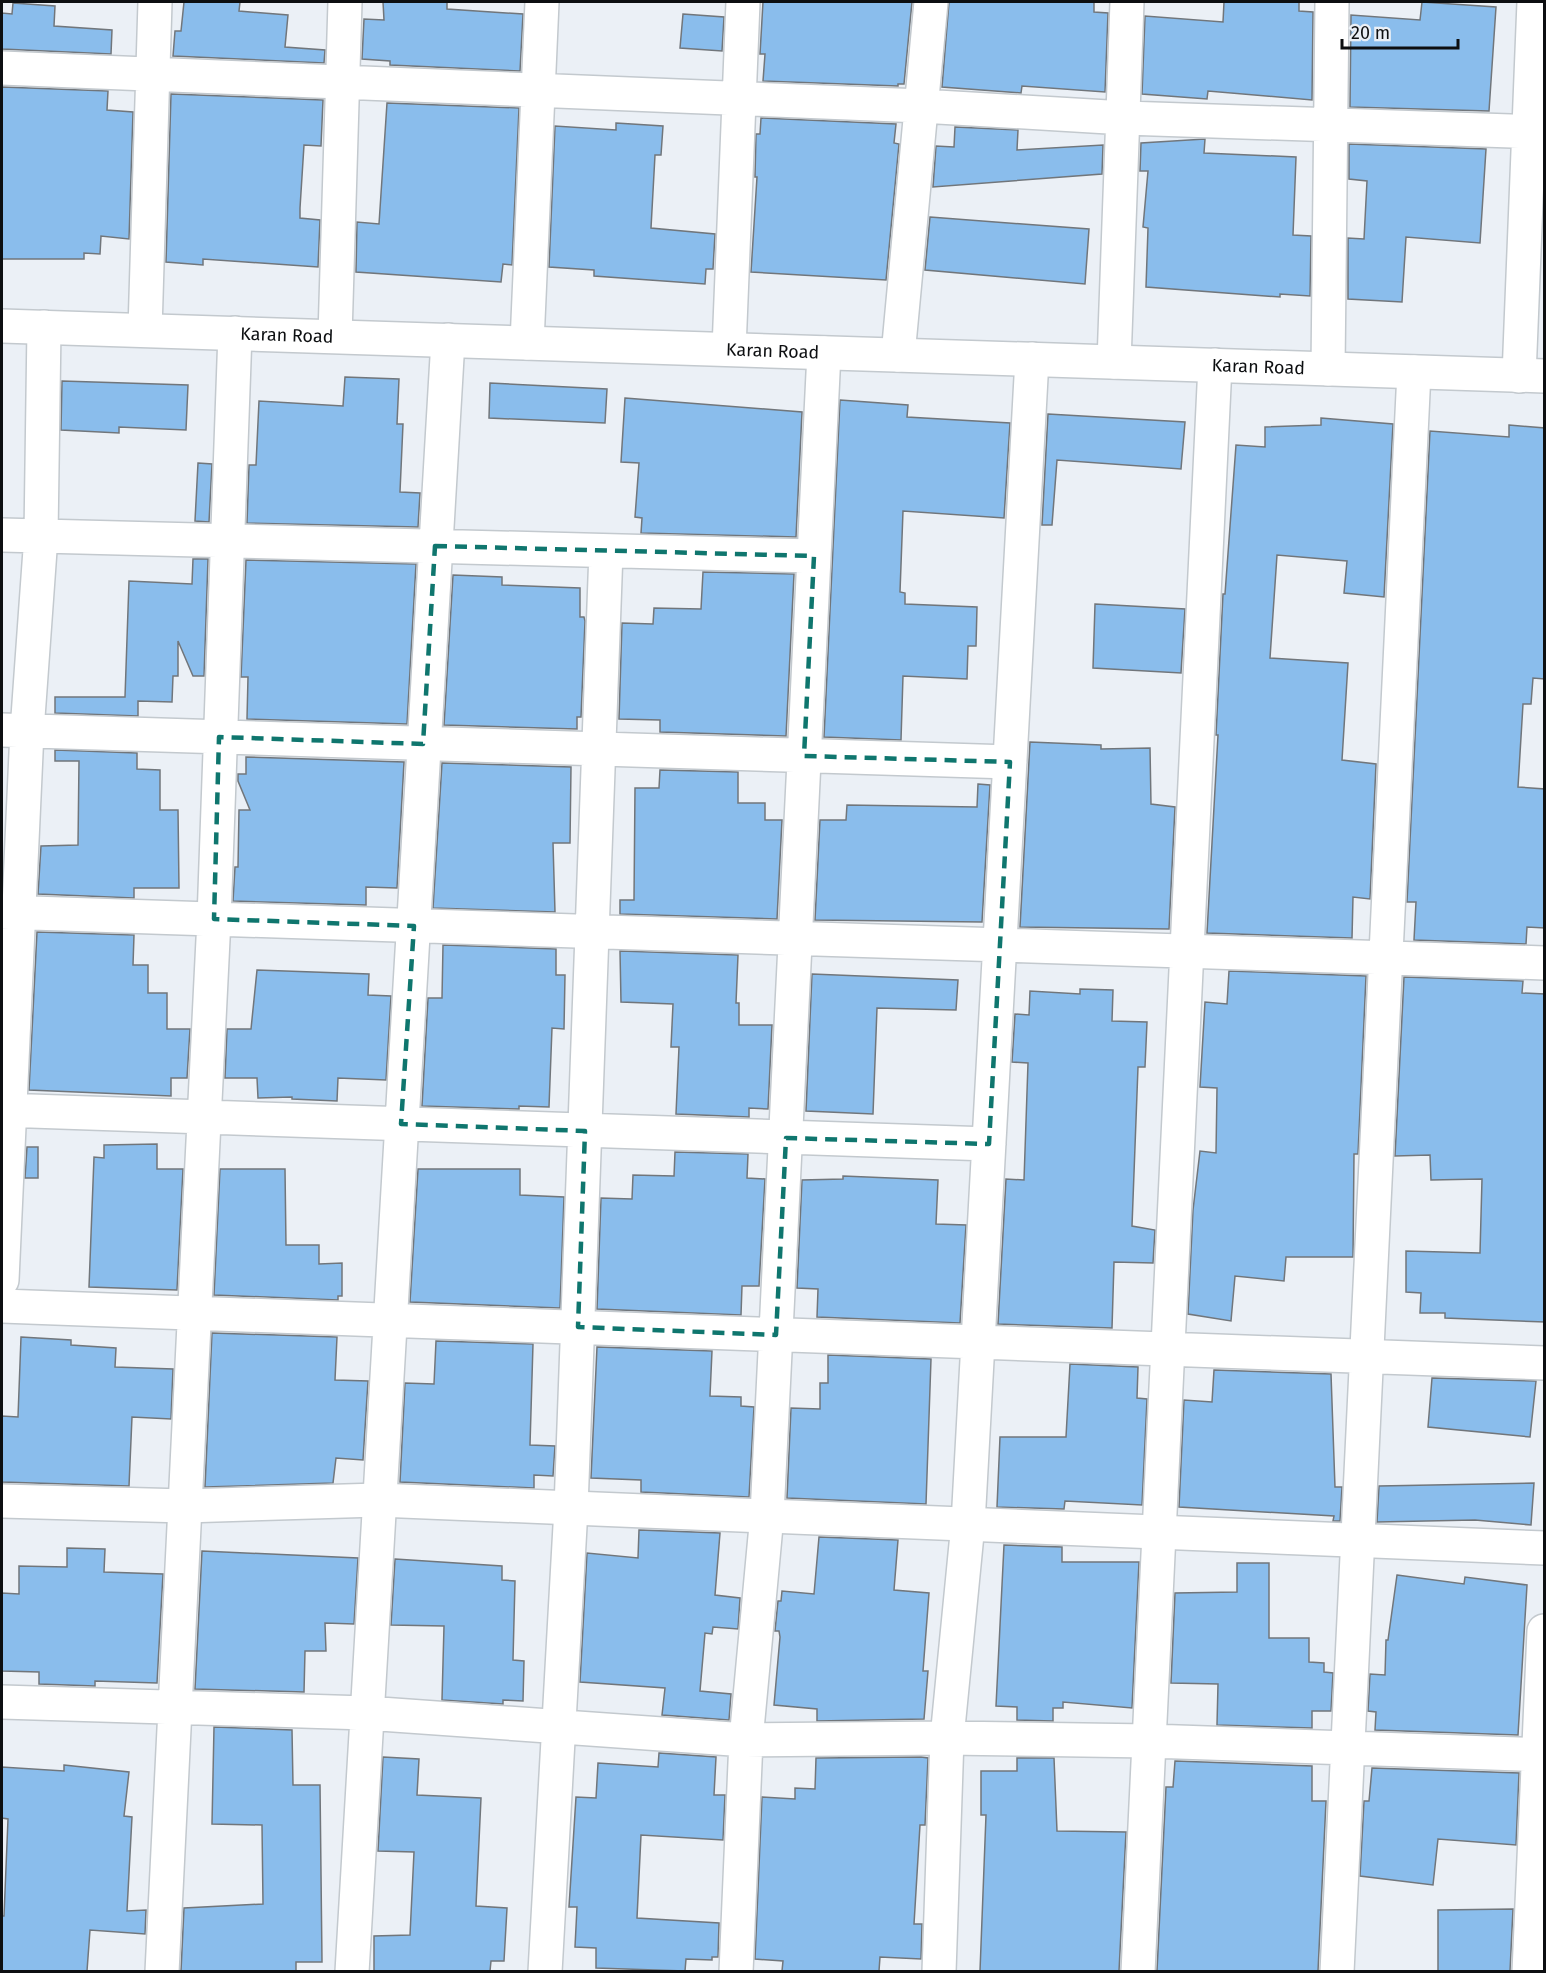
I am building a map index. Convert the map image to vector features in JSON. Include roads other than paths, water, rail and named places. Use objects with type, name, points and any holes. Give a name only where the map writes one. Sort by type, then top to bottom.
[{"type":"street","points":[[145,330],[155,2]]},
{"type":"street","points":[[335,336],[345,2]]},
{"type":"street","points":[[527,343],[542,2]]},
{"type":"street","points":[[729,349],[743,2]]},
{"type":"street","points":[[898,355],[931,2]]},
{"type":"street","points":[[1113,362],[1125,118],[1127,2]]},
{"type":"street","points":[[1328,369],[1332,2]]},
{"type":"street","points":[[1532,376],[1537,132],[1534,2]]},
{"type":"street","points":[[2,68],[921,106],[1125,118],[1331,123],[1537,132]]},
{"type":"street","name":"Karan Road","points":[[2,326],[1532,376]]},
{"type":"street","points":[[2,1280],[14,730],[41,536],[44,327]]},
{"type":"street","points":[[162,1971],[214,919],[235,333]]},
{"type":"street","points":[[352,1971],[448,340]]},
{"type":"street","points":[[736,1971],[746,1740],[767,1515],[824,353]]},
{"type":"street","points":[[939,1971],[947,1738],[968,1524],[1032,359]]},
{"type":"street","points":[[1138,1971],[1215,365]]},
{"type":"street","points":[[1337,1971],[1414,372]]},
{"type":"street","points":[[2,535],[814,556]]},
{"type":"street","points":[[544,1971],[571,1508],[606,550]]},
{"type":"street","points":[[14,730],[1010,762]]},
{"type":"street","points":[[10,912],[1187,953],[1545,963]]},
{"type":"street","points":[[5,1110],[989,1144]]},
{"type":"street","points":[[2,1306],[1545,1363]]},
{"type":"street","points":[[2,1501],[185,1506],[378,1500],[1545,1548]]},
{"type":"street","points":[[1529,1971],[1542,1755],[1545,1631]]},
{"type":"street","points":[[2,1702],[366,1713],[746,1740],[947,1738],[1150,1741],[1542,1755]]}]
